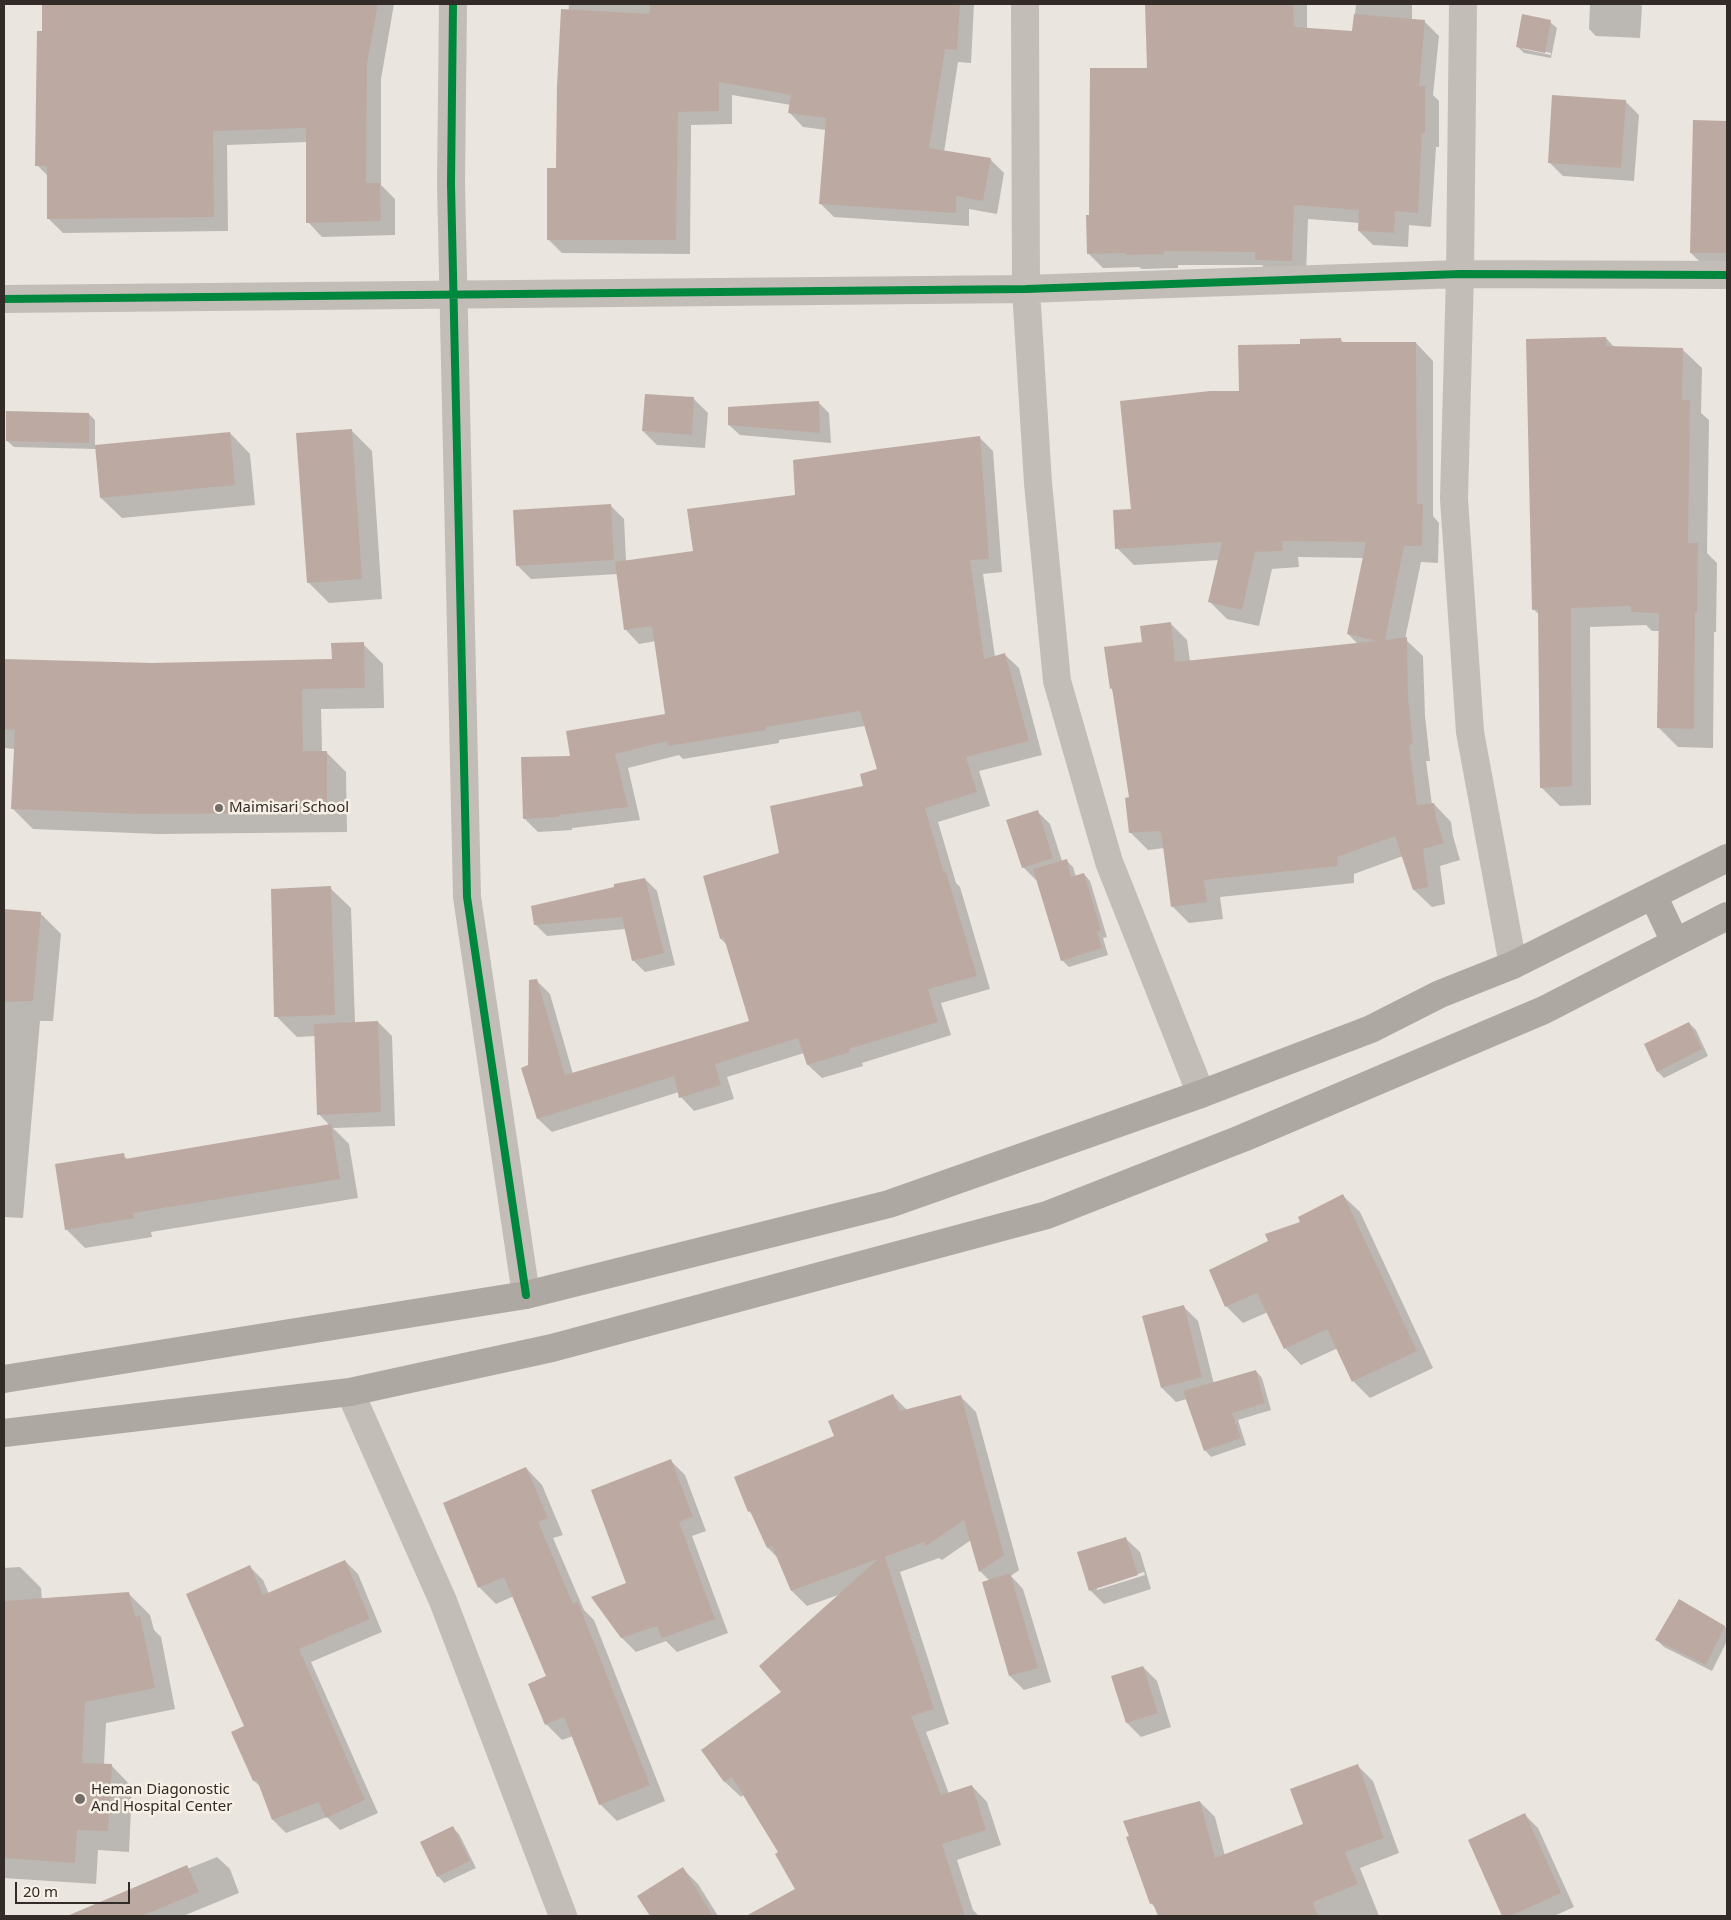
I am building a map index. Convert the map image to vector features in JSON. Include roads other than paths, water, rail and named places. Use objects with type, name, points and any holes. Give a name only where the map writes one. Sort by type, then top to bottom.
[{"type":"highway","points":[[4,1379],[526,1295],[889,1204],[1201,1094],[1370,1029],[1440,994],[1513,965],[1727,858]]},
{"type":"highway","points":[[1653,896],[1676,942]]},
{"type":"highway","points":[[4,1433],[350,1392],[552,1348],[1047,1215],[1243,1138],[1544,1010],[1727,916]]},
{"type":"street","points":[[453,4],[451,184],[467,897],[526,1295]]},
{"type":"street","points":[[1025,4],[1026,289],[1038,483],[1057,681],[1109,862],[1201,1094]]},
{"type":"street","points":[[1463,4],[1460,274],[1454,499],[1470,732],[1513,965]]},
{"type":"street","points":[[4,299],[1026,289],[1460,274],[1727,275]]},
{"type":"street","points":[[350,1392],[444,1601],[562,1916]]},
{"type":"place","name":"Maimisari School","points":[[219,808]]},
{"type":"place","name":"Heman Diagonostic And Hospital Center","points":[[80,1799]]}]
